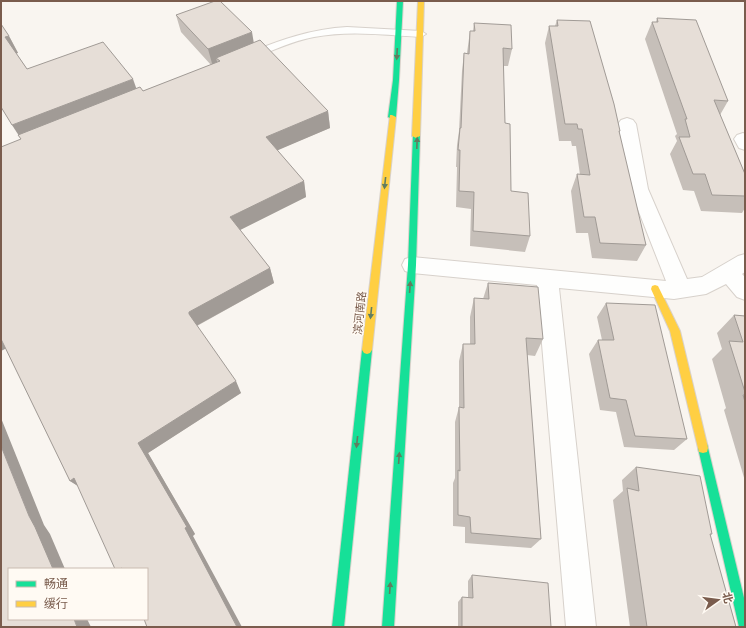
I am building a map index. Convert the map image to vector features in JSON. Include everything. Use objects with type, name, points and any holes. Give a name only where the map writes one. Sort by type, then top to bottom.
[{"type":"street","name":"滨河南路","points":[[338,627],[396,80],[400,1]]},
{"type":"street","points":[[388,627],[412,265],[421,1]]},
{"type":"street","points":[[627,124],[639,189],[680,289]]},
{"type":"street","points":[[412,265],[655,289],[680,289],[706,285],[736,267],[745,291]]},
{"type":"street","points":[[547,278],[581,627]]},
{"type":"street","points":[[655,289],[676,331],[744,627]]},
{"type":"lane","points":[[240,61],[303,36],[323,32],[421,34]]},
{"type":"building","points":[[215,1],[220,1],[252,32],[208,49],[176,15]]},
{"type":"building","points":[[657,18],[696,20],[728,101],[714,100],[745,174],[745,196],[712,195],[705,174],[693,174],[679,137],[690,137],[685,119],[687,119],[652,22],[658,22]]},
{"type":"building","points":[[557,20],[590,21],[614,104],[646,245],[600,243],[595,217],[584,217],[577,174],[590,175],[582,129],[578,129],[577,124],[565,124],[549,26],[558,26]]},
{"type":"building","points":[[474,23],[511,25],[512,49],[503,48],[505,123],[510,124],[511,191],[528,193],[530,236],[473,231],[474,192],[459,191],[460,150],[458,150],[461,128],[464,53],[469,54],[470,31],[475,31]]},
{"type":"building","points":[[1,24],[9,36],[5,37],[27,69],[103,42],[133,79],[12,125],[1,107]]},
{"type":"building","points":[[260,40],[328,111],[266,137],[304,181],[230,217],[270,268],[189,312],[236,381],[138,443],[187,527],[185,528],[237,627],[147,627],[144,620],[148,620],[148,568],[115,568],[74,478],[70,481],[1,339],[1,147],[21,139],[18,135],[140,87],[143,91],[220,61],[216,58]]},
{"type":"building","points":[[488,283],[538,287],[543,339],[526,338],[541,539],[471,533],[470,517],[458,515],[458,470],[460,471],[459,407],[464,408],[463,344],[475,344],[474,298],[489,299]]},
{"type":"building","points":[[606,303],[655,305],[687,439],[635,436],[626,400],[610,398],[598,340],[614,340]]},
{"type":"building","points":[[734,315],[745,316],[745,392],[729,341],[743,342]]},
{"type":"building","points":[[1,446],[29,516],[53,568],[8,568],[8,620],[74,620],[77,627],[1,627]]},
{"type":"building","points":[[636,467],[700,476],[712,534],[710,534],[736,627],[647,627],[627,488],[639,491]]},
{"type":"building","points":[[472,575],[548,583],[551,627],[462,627],[462,597],[473,598]]},
{"type":"traffic: fast","points":[[392,117],[396,80],[400,1]]},
{"type":"traffic: fast","points":[[388,627],[412,265],[416,136]]},
{"type":"traffic: fast","points":[[338,627],[367,350]]},
{"type":"traffic: fast","points":[[703,448],[745,627]]},
{"type":"traffic: slow","points":[[416,136],[421,1]]},
{"type":"traffic: slow","points":[[367,350],[392,117]]},
{"type":"traffic: slow","points":[[655,289],[675,331],[703,448]]}]
